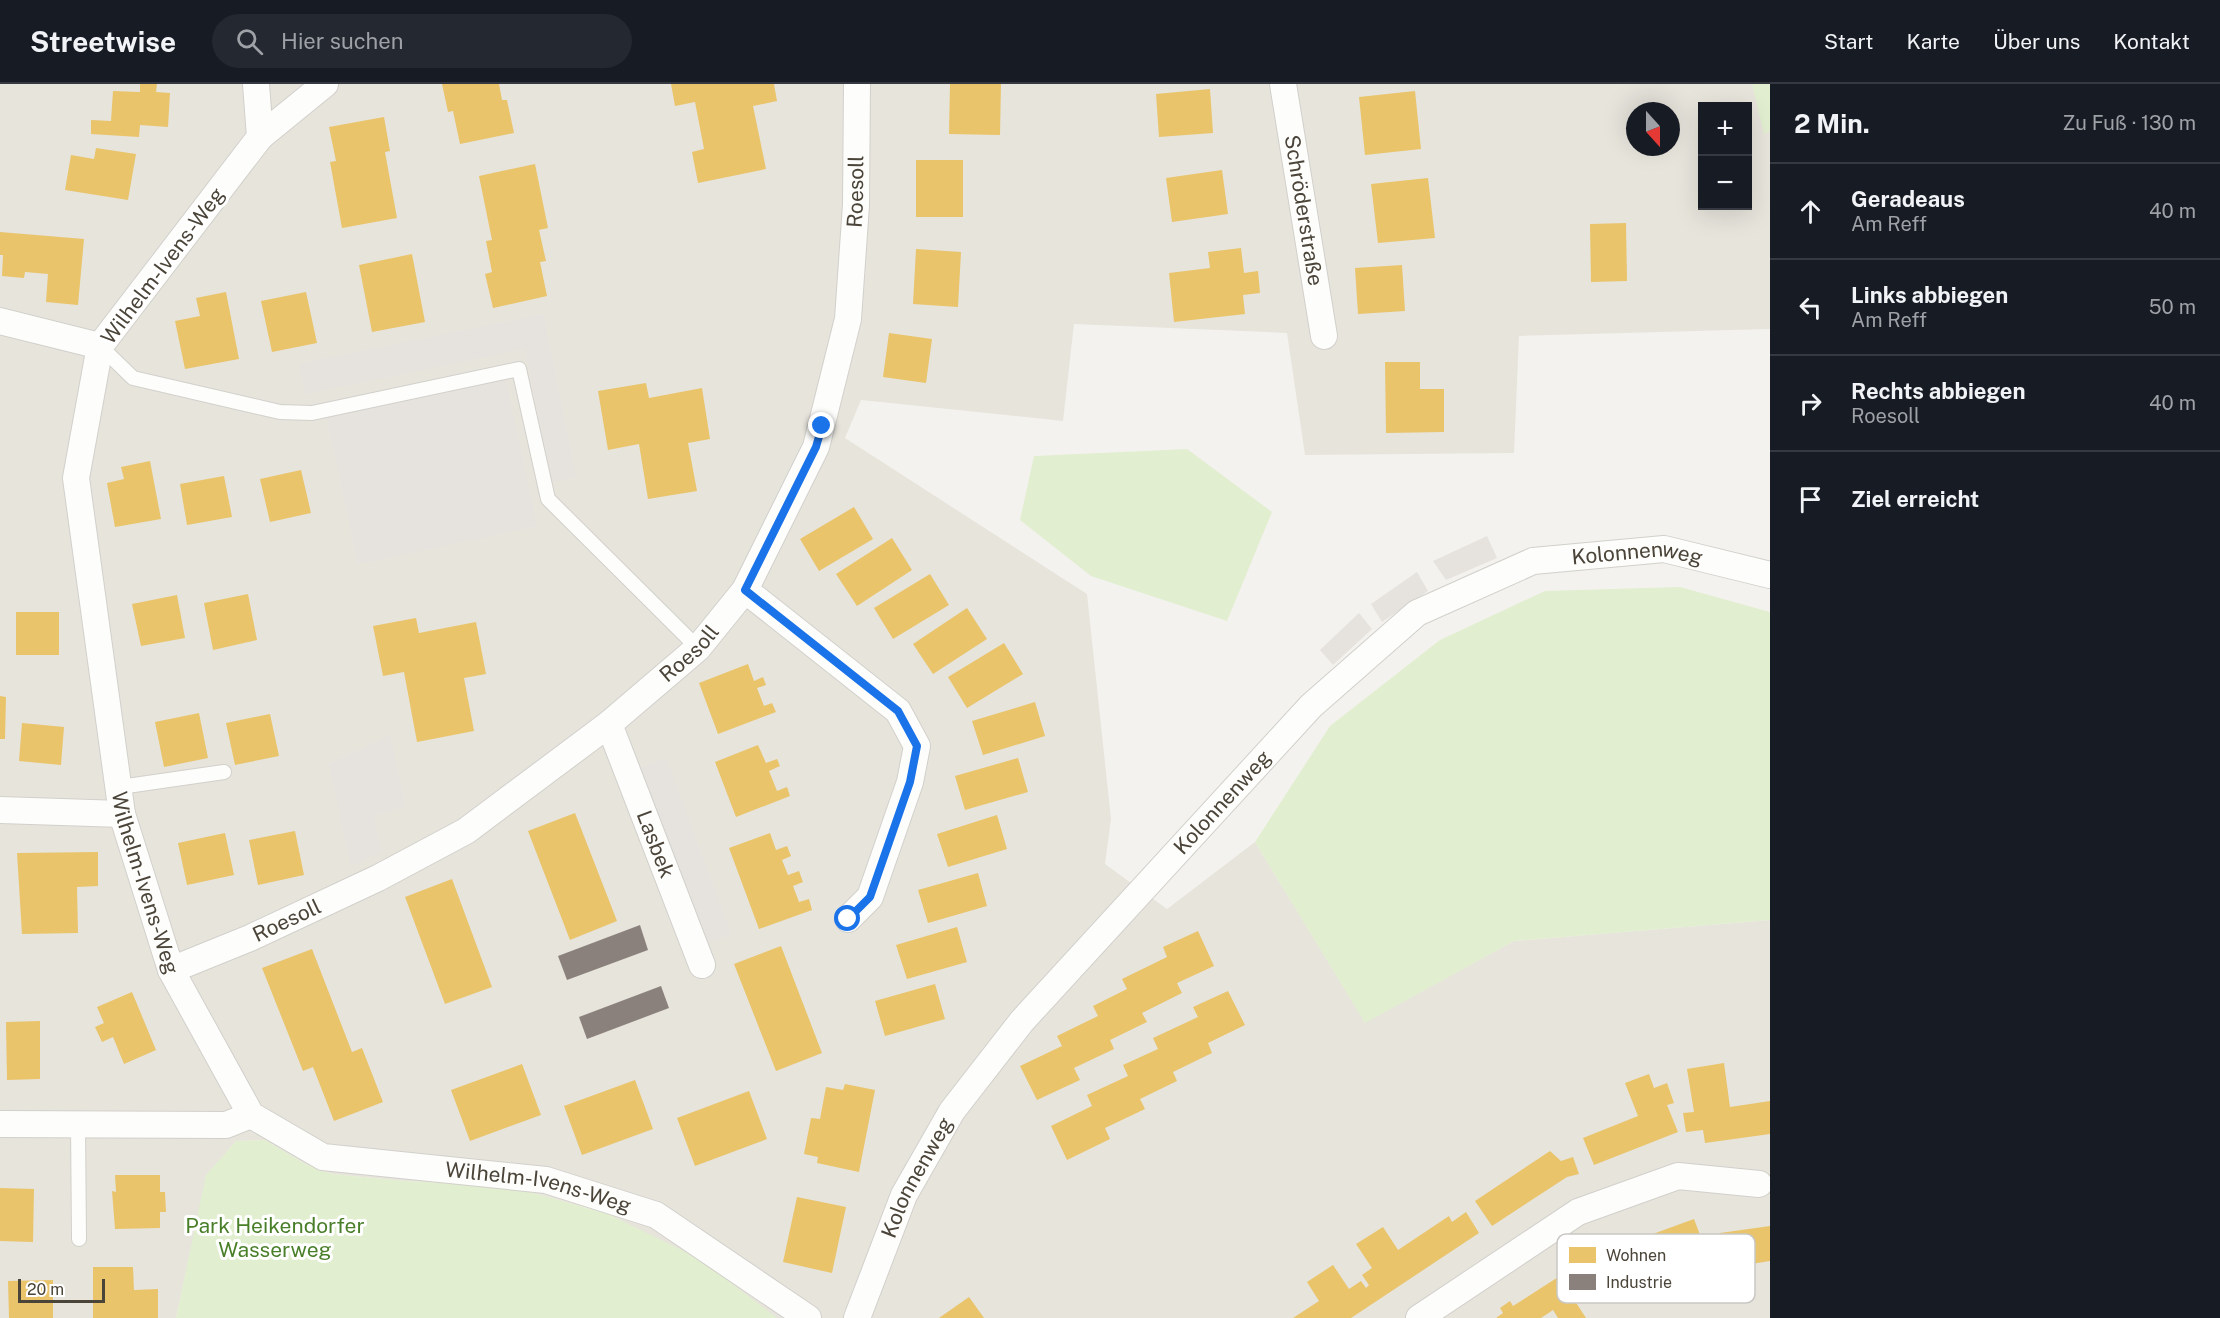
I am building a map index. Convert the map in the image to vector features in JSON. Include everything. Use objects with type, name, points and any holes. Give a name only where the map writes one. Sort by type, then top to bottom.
[{"type":"street","points":[[256,84],[260,137]]},
{"type":"street","points":[[260,137],[325,84]]},
{"type":"street","name":"Roesoll","points":[[171,970],[250,938],[378,878],[466,831],[609,724],[698,648],[745,590],[816,447],[848,319],[856,205],[857,84]]},
{"type":"street","name":"Schröderstraße","points":[[1283,84],[1324,336]]},
{"type":"street","name":"Wilhelm-Ivens-Weg","points":[[260,137],[100,346],[76,478],[122,814],[171,970],[250,1115],[323,1157],[546,1180],[656,1215],[808,1318]]},
{"type":"street","points":[[0,321],[100,346]]},
{"type":"street","name":"Kolonnenweg","points":[[856,1318],[904,1196],[952,1111],[1022,1022],[1311,706],[1417,613],[1533,561],[1664,549],[1770,575]]},
{"type":"street","points":[[745,590],[898,711],[917,746],[910,782],[870,897],[848,919]]},
{"type":"street","name":"Lasbek","points":[[609,724],[702,965]]},
{"type":"street","points":[[0,810],[122,814]]},
{"type":"street","points":[[0,1124],[226,1125],[250,1115]]},
{"type":"street","points":[[1419,1318],[1578,1212],[1678,1176],[1759,1184]]},
{"type":"lane","points":[[100,346],[133,378],[280,412],[312,413],[519,369],[548,499],[698,648]]},
{"type":"lane","points":[[120,788],[224,772]]},
{"type":"lane","points":[[78,1124],[79,1239]]},
{"type":"shaded area","points":[[0,84],[1770,84],[1770,329],[1519,336],[1514,453],[1305,455],[1287,333],[1074,324],[1063,421],[861,400],[845,438],[1087,594],[1111,819],[1105,864],[1167,909],[1255,842],[1365,1022],[1514,941],[1770,920],[1770,1318],[775,1318],[608,1214],[509,1186],[405,1181],[332,1174],[307,1165],[265,1140],[236,1141],[207,1175],[176,1318],[0,1318]]},
{"type":"shaded area","points":[[543,314],[576,477],[552,482],[525,349],[305,394],[299,364]]},
{"type":"shaded area","points":[[504,372],[537,526],[358,564],[325,410]]},
{"type":"shaded area","points":[[1487,536],[1497,558],[1446,580],[1433,561]]},
{"type":"shaded area","points":[[1417,572],[1428,591],[1382,622],[1371,604]]},
{"type":"shaded area","points":[[1359,613],[1372,629],[1333,665],[1320,650]]},
{"type":"shaded area","points":[[390,735],[405,806],[374,815],[381,852],[351,866],[329,764]]},
{"type":"shaded area","points":[[666,758],[731,934],[702,945],[636,769]]},
{"type":"green space","points":[[1752,84],[1770,84],[1770,131],[1764,134]]},
{"type":"green space","points":[[1187,449],[1272,512],[1227,621],[1091,576],[1020,520],[1034,456]]},
{"type":"green space","points":[[1680,587],[1770,612],[1770,920],[1514,941],[1365,1023],[1255,842],[1330,726],[1440,640],[1545,591]]},
{"type":"green space","name":"Park Heikendorfer Wasserweg","points":[[265,1140],[307,1165],[332,1174],[405,1181],[509,1186],[608,1214],[698,1258],[777,1318],[176,1318],[206,1175],[236,1141]]},
{"type":"building: Wohnen","points":[[140,84],[157,84],[156,92],[170,93],[168,127],[140,125],[139,137],[91,134],[91,120],[111,121],[113,91],[140,92]]},
{"type":"building: Wohnen","points":[[442,84],[499,84],[502,100],[507,100],[514,133],[460,144],[453,111],[448,112]]},
{"type":"building: Wohnen","points":[[671,84],[774,84],[777,101],[753,106],[766,169],[698,183],[692,152],[704,149],[695,102],[675,106]]},
{"type":"building: Wohnen","points":[[950,84],[1001,84],[1000,135],[949,134]]},
{"type":"building: Wohnen","points":[[1210,89],[1213,133],[1159,137],[1156,94]]},
{"type":"building: Wohnen","points":[[1415,91],[1421,149],[1365,155],[1359,97]]},
{"type":"building: Wohnen","points":[[384,117],[390,151],[385,152],[397,218],[342,228],[330,162],[336,161],[329,127]]},
{"type":"building: Wohnen","points":[[96,148],[136,154],[128,200],[65,190],[71,155],[94,159]]},
{"type":"building: Wohnen","points":[[916,160],[963,160],[963,217],[916,217]]},
{"type":"building: Wohnen","points":[[535,164],[548,228],[539,230],[546,261],[540,262],[547,296],[493,308],[485,274],[492,272],[486,241],[492,240],[479,176]]},
{"type":"building: Wohnen","points":[[1222,170],[1228,214],[1172,222],[1166,178]]},
{"type":"building: Wohnen","points":[[1428,178],[1435,238],[1378,243],[1371,184]]},
{"type":"building: Wohnen","points":[[1626,223],[1627,281],[1591,282],[1590,224]]},
{"type":"building: Wohnen","points":[[0,232],[84,239],[78,305],[46,302],[48,274],[25,272],[24,278],[2,276],[3,255],[0,255]]},
{"type":"building: Wohnen","points":[[1241,248],[1244,273],[1258,271],[1260,293],[1243,295],[1245,314],[1174,322],[1169,273],[1210,268],[1208,252]]},
{"type":"building: Wohnen","points":[[916,249],[961,252],[958,307],[913,304]]},
{"type":"building: Wohnen","points":[[412,254],[425,322],[372,332],[359,265]]},
{"type":"building: Wohnen","points":[[1402,265],[1405,311],[1358,314],[1355,268]]},
{"type":"building: Wohnen","points":[[226,292],[239,359],[185,369],[175,321],[200,316],[196,298]]},
{"type":"building: Wohnen","points":[[306,292],[317,343],[272,352],[261,301]]},
{"type":"building: Wohnen","points":[[889,333],[932,339],[926,383],[883,377]]},
{"type":"building: Wohnen","points":[[1385,362],[1420,362],[1420,389],[1444,389],[1444,432],[1386,433]]},
{"type":"building: Wohnen","points":[[646,383],[649,398],[702,388],[710,439],[688,443],[697,491],[648,499],[639,444],[608,450],[598,391]]},
{"type":"building: Wohnen","points":[[150,461],[161,519],[115,527],[107,483],[124,479],[121,467]]},
{"type":"building: Wohnen","points":[[301,470],[311,513],[270,522],[260,479]]},
{"type":"building: Wohnen","points":[[224,476],[232,517],[187,525],[180,484]]},
{"type":"building: Wohnen","points":[[854,507],[873,539],[819,571],[800,539]]},
{"type":"building: Wohnen","points":[[892,538],[912,570],[857,606],[836,574]]},
{"type":"building: Wohnen","points":[[930,574],[949,605],[893,639],[874,608]]},
{"type":"building: Wohnen","points":[[248,594],[257,640],[213,650],[204,603]]},
{"type":"building: Wohnen","points":[[177,595],[185,638],[141,646],[132,604]]},
{"type":"building: Wohnen","points":[[967,608],[987,639],[933,674],[913,644]]},
{"type":"building: Wohnen","points":[[16,612],[59,612],[59,655],[16,655]]},
{"type":"building: Wohnen","points":[[416,618],[419,633],[476,622],[486,674],[464,678],[474,731],[417,742],[404,672],[383,676],[373,626]]},
{"type":"building: Wohnen","points":[[1004,643],[1023,674],[967,708],[948,677]]},
{"type":"building: Wohnen","points":[[748,664],[754,681],[763,677],[766,685],[757,688],[764,706],[772,703],[776,712],[718,734],[699,683]]},
{"type":"building: Wohnen","points":[[0,696],[6,697],[5,739],[0,739]]},
{"type":"building: Wohnen","points":[[1035,702],[1045,736],[983,755],[972,721]]},
{"type":"building: Wohnen","points":[[199,713],[208,758],[164,767],[155,722]]},
{"type":"building: Wohnen","points":[[270,714],[279,756],[235,765],[226,723]]},
{"type":"building: Wohnen","points":[[22,723],[64,727],[61,765],[19,761]]},
{"type":"building: Wohnen","points":[[758,745],[766,763],[777,759],[780,766],[769,771],[777,791],[787,787],[790,796],[736,817],[715,762]]},
{"type":"building: Wohnen","points":[[1018,758],[1028,792],[965,810],[955,776]]},
{"type":"building: Wohnen","points":[[575,813],[617,921],[570,940],[528,831]]},
{"type":"building: Wohnen","points":[[997,815],[1007,849],[948,867],[937,834]]},
{"type":"building: Wohnen","points":[[295,831],[304,875],[258,885],[249,840]]},
{"type":"building: Wohnen","points":[[225,833],[234,875],[187,885],[178,843]]},
{"type":"building: Wohnen","points":[[770,833],[776,850],[787,846],[791,856],[782,860],[788,875],[799,871],[803,882],[793,886],[799,902],[809,899],[812,910],[759,929],[729,848]]},
{"type":"building: Wohnen","points":[[98,852],[98,886],[77,887],[78,933],[22,934],[17,853]]},
{"type":"building: Wohnen","points":[[978,873],[987,906],[928,923],[918,890]]},
{"type":"building: Wohnen","points":[[452,879],[492,987],[445,1004],[405,897]]},
{"type":"building: Wohnen","points":[[957,927],[967,962],[907,979],[896,945]]},
{"type":"building: Wohnen","points":[[1198,931],[1214,966],[1177,983],[1182,993],[1142,1013],[1147,1022],[1110,1040],[1114,1049],[1074,1068],[1080,1080],[1037,1100],[1020,1066],[1062,1046],[1057,1036],[1098,1016],[1093,1006],[1127,989],[1122,979],[1167,957],[1163,947]]},
{"type":"building: Wohnen","points":[[781,946],[822,1053],[776,1071],[734,964]]},
{"type":"building: Wohnen","points":[[312,949],[352,1052],[362,1048],[383,1102],[334,1121],[313,1067],[303,1071],[262,968]]},
{"type":"building: Wohnen","points":[[935,984],[945,1019],[885,1036],[875,1001]]},
{"type":"building: Wohnen","points":[[1228,991],[1245,1025],[1208,1043],[1212,1053],[1173,1072],[1177,1081],[1140,1099],[1145,1109],[1105,1128],[1110,1139],[1067,1160],[1051,1126],[1092,1106],[1087,1095],[1128,1076],[1123,1065],[1158,1049],[1153,1038],[1198,1017],[1193,1007]]},
{"type":"building: Wohnen","points":[[132,992],[156,1050],[124,1064],[113,1037],[102,1042],[95,1027],[104,1023],[97,1007]]},
{"type":"building: Wohnen","points":[[40,1021],[40,1079],[7,1080],[6,1022]]},
{"type":"building: Wohnen","points":[[1724,1063],[1730,1107],[1770,1101],[1770,1134],[1705,1143],[1703,1130],[1686,1132],[1683,1113],[1694,1112],[1687,1069]]},
{"type":"building: Wohnen","points":[[522,1064],[541,1115],[470,1141],[451,1090]]},
{"type":"building: Wohnen","points":[[1649,1074],[1654,1088],[1667,1083],[1674,1103],[1667,1105],[1678,1132],[1594,1165],[1583,1138],[1638,1116],[1625,1083]]},
{"type":"building: Wohnen","points":[[635,1080],[653,1129],[582,1155],[564,1106]]},
{"type":"building: Wohnen","points":[[845,1084],[875,1090],[859,1172],[817,1163],[818,1157],[804,1154],[811,1118],[820,1119],[826,1087],[843,1090]]},
{"type":"building: Wohnen","points":[[749,1091],[767,1139],[695,1166],[677,1118]]},
{"type":"building: Wohnen","points":[[1550,1151],[1561,1161],[1573,1157],[1579,1174],[1567,1177],[1492,1226],[1475,1201]]},
{"type":"building: Wohnen","points":[[115,1175],[160,1175],[160,1192],[165,1192],[166,1212],[160,1212],[160,1228],[115,1229],[112,1191],[116,1192]]},
{"type":"building: Wohnen","points":[[0,1188],[34,1189],[33,1242],[0,1241]]},
{"type":"building: Wohnen","points":[[797,1197],[846,1207],[832,1273],[783,1262]]},
{"type":"building: Wohnen","points":[[1466,1212],[1479,1233],[1351,1318],[1293,1318],[1319,1301],[1307,1282],[1333,1265],[1349,1289],[1361,1281],[1366,1288],[1369,1285],[1362,1275],[1372,1268],[1356,1244],[1383,1227],[1398,1250],[1449,1216],[1452,1222]]},
{"type":"building: Wohnen","points":[[1694,1219],[1700,1234],[1653,1234]]},
{"type":"building: Wohnen","points":[[1770,1226],[1770,1261],[1755,1263],[1755,1234],[1720,1233]]},
{"type":"building: Wohnen","points":[[93,1267],[133,1267],[134,1290],[158,1289],[158,1318],[93,1318]]},
{"type":"building: Wohnen","points":[[1557,1278],[1557,1303],[1576,1303],[1586,1318],[1558,1318],[1553,1310],[1541,1318],[1496,1318],[1503,1313],[1500,1308],[1510,1301],[1513,1306]]},
{"type":"building: Wohnen","points":[[53,1280],[53,1318],[9,1318],[8,1281]]},
{"type":"building: Wohnen","points":[[969,1297],[984,1318],[939,1318]]},
{"type":"building: Industrie","points":[[640,925],[648,950],[567,980],[558,956]]},
{"type":"building: Industrie","points":[[661,986],[669,1008],[587,1039],[579,1017]]},
{"type":"route","points":[[822,426],[816,447],[745,590],[898,711],[917,746],[910,782],[870,897],[848,919]]}]
